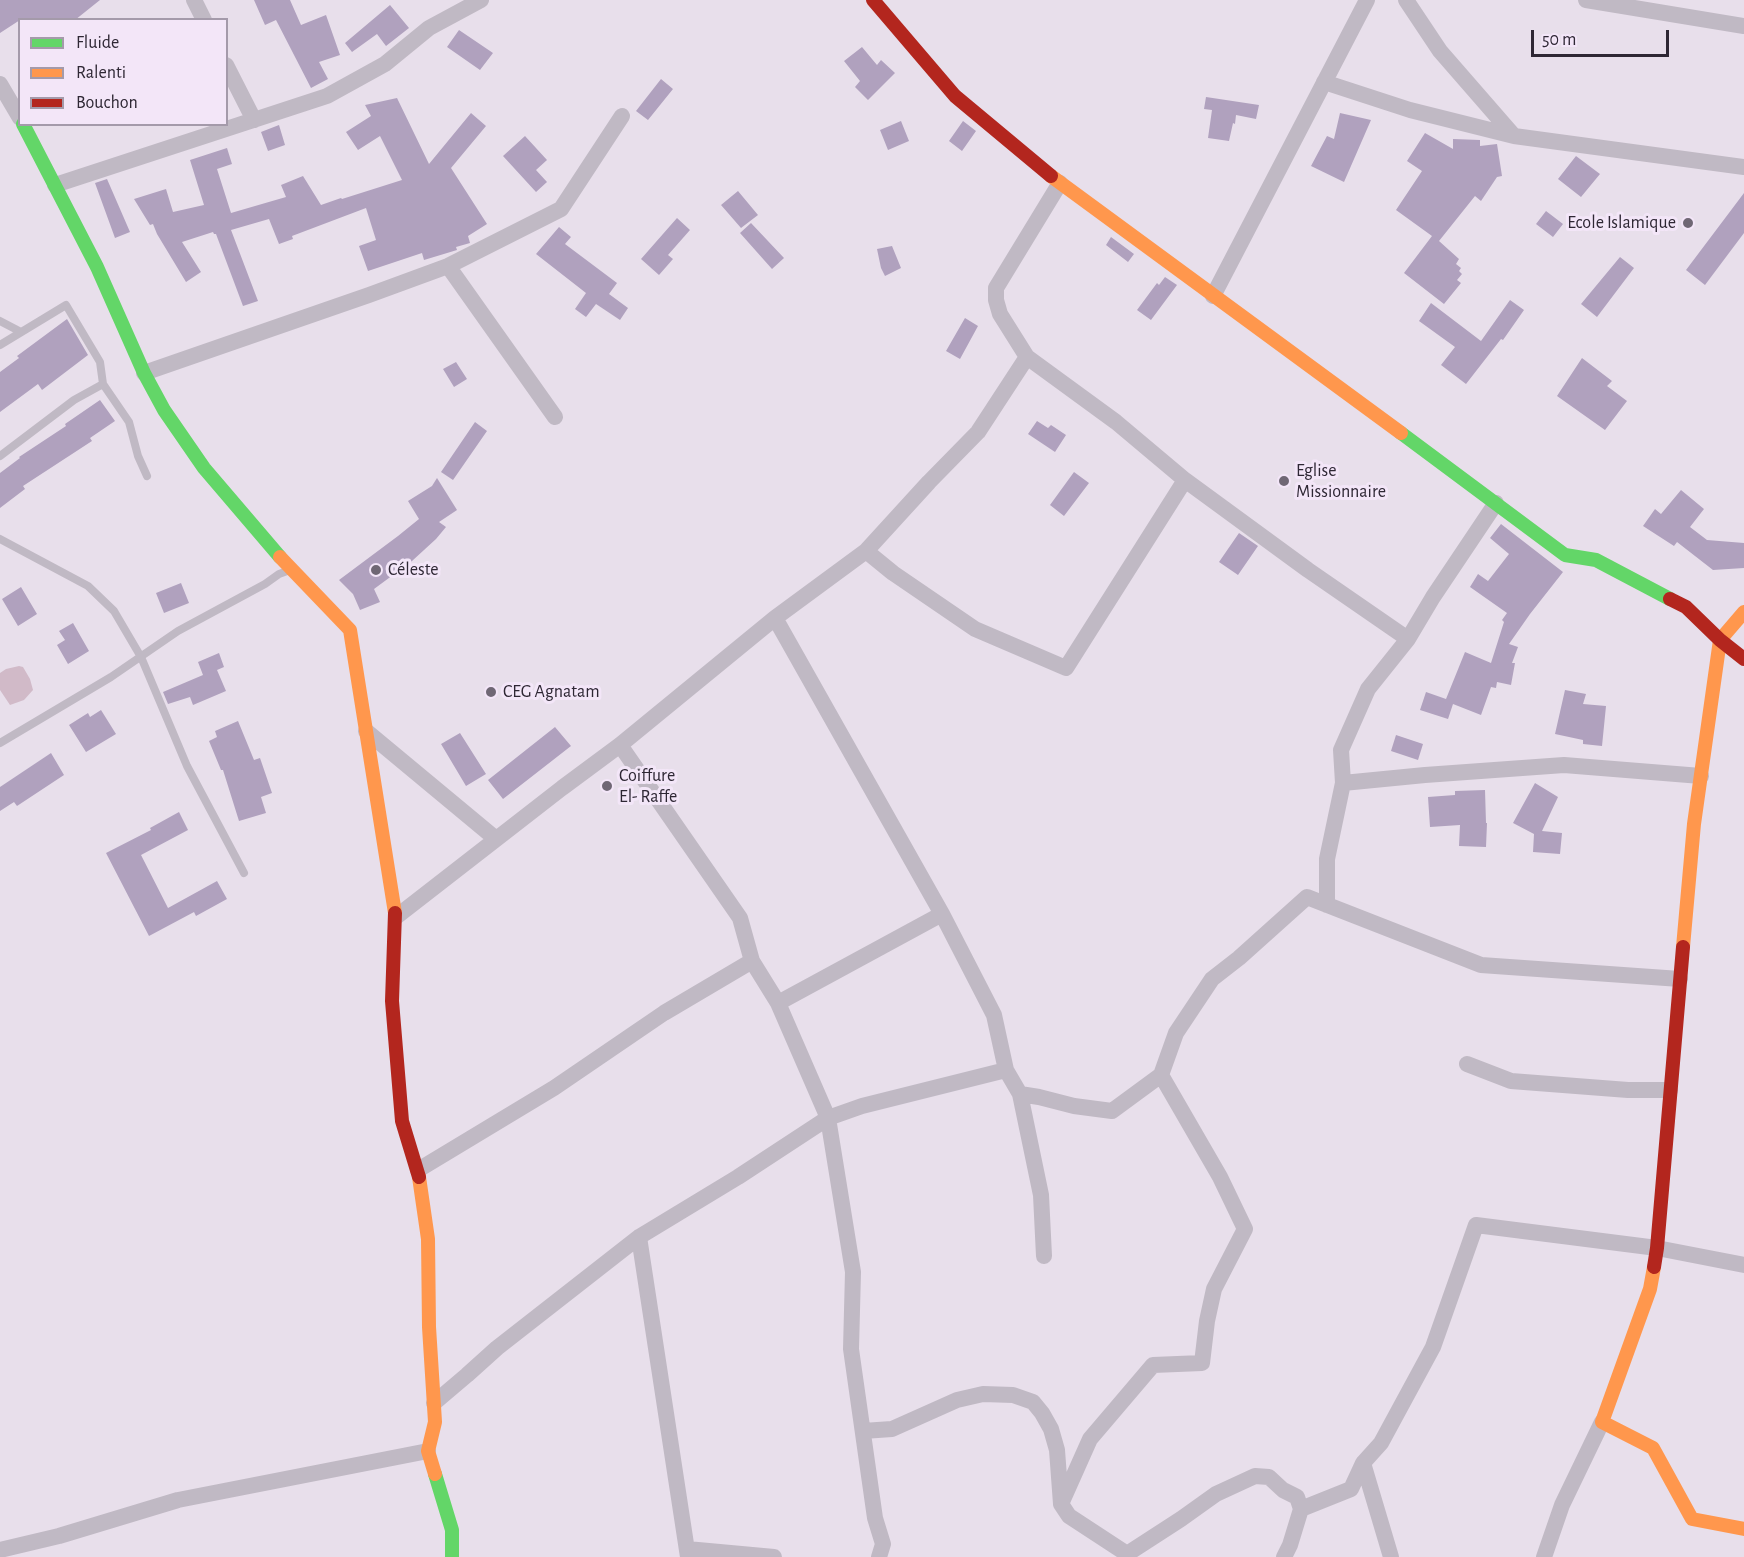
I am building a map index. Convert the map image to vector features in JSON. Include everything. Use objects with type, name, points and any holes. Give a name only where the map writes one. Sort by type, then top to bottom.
[{"type":"street","points":[[194,0],[203,18]]},
{"type":"street","points":[[55,185],[327,96],[385,64],[429,28],[481,0]]},
{"type":"street","points":[[873,0],[955,96],[1060,183],[1565,555],[1596,560],[1686,607],[1720,640],[1744,659]]},
{"type":"street","points":[[1213,296],[1367,0]]},
{"type":"street","points":[[1406,0],[1440,51],[1514,136]]},
{"type":"street","points":[[1587,0],[1744,26]]},
{"type":"street","points":[[228,69],[254,120]]},
{"type":"street","points":[[1324,82],[1410,110],[1514,136],[1744,166]]},
{"type":"street","points":[[0,84],[18,115]]},
{"type":"street","points":[[144,373],[448,266],[561,209],[622,116]]},
{"type":"street","points":[[24,126],[98,267],[144,373],[164,410],[204,468],[291,570],[350,630],[396,917],[392,1001],[402,1121],[418,1170],[428,1239],[429,1327],[435,1422],[428,1451],[452,1530],[452,1557]]},
{"type":"street","points":[[1060,183],[996,288],[996,300],[1000,314],[1027,357],[1116,422],[1185,480],[1308,570],[1408,639]]},
{"type":"street","points":[[448,266],[555,417]]},
{"type":"street","points":[[396,917],[620,745],[775,618],[854,560],[978,432],[1027,357]]},
{"type":"street","points":[[854,560],[893,573],[975,629],[1066,668],[1185,480]]},
{"type":"street","points":[[1327,905],[1327,859],[1343,783],[1341,750],[1345,740],[1368,689],[1408,639],[1433,597],[1496,503]]},
{"type":"street","points":[[1544,1557],[1562,1505],[1602,1422],[1650,1289],[1657,1248],[1694,824],[1720,640],[1744,612]]},
{"type":"street","points":[[775,618],[942,914],[994,1015],[1006,1070],[1020,1094],[1041,1195],[1044,1256]]},
{"type":"street","points":[[366,731],[496,839]]},
{"type":"street","points":[[620,745],[740,918],[752,961],[778,1003],[828,1118],[853,1272],[851,1349],[874,1518],[883,1544],[879,1557]]},
{"type":"street","points":[[1343,783],[1564,765],[1701,776]]},
{"type":"street","points":[[1020,1094],[1074,1106],[1113,1111],[1161,1075],[1176,1033],[1212,979],[1239,958],[1306,897],[1481,965],[1680,979]]},
{"type":"street","points":[[778,1003],[942,914]]},
{"type":"street","points":[[418,1170],[554,1088],[664,1013],[752,961]]},
{"type":"street","points":[[1467,1064],[1511,1081],[1628,1090],[1670,1090]]},
{"type":"street","points":[[434,1403],[496,1348],[639,1237],[738,1177],[828,1118],[862,1106],[1006,1070]]},
{"type":"street","points":[[1061,1504],[1090,1439],[1153,1365],[1202,1363],[1214,1289],[1245,1229],[1220,1177],[1161,1075]]},
{"type":"street","points":[[1301,1509],[1351,1489],[1363,1463],[1382,1443],[1433,1347],[1476,1225],[1657,1248],[1744,1265]]},
{"type":"street","points":[[639,1237],[687,1553],[774,1557]]},
{"type":"street","points":[[863,1431],[892,1429],[957,1400],[983,1394],[1013,1395],[1033,1402],[1051,1429],[1057,1450],[1061,1504],[1069,1516],[1127,1555],[1216,1494],[1255,1476],[1269,1477],[1283,1490],[1297,1497],[1301,1509],[1284,1557]]},
{"type":"street","points":[[1602,1422],[1653,1448],[1692,1520],[1744,1529]]},
{"type":"street","points":[[0,1550],[59,1536],[178,1500],[428,1451]]},
{"type":"street","points":[[1363,1463],[1391,1557]]},
{"type":"lane","points":[[0,345],[66,305],[100,362],[103,384],[129,422],[138,456],[147,476]]},
{"type":"lane","points":[[0,321],[21,332]]},
{"type":"lane","points":[[0,456],[74,400],[103,384]]},
{"type":"lane","points":[[0,539],[88,586],[114,611],[141,657],[187,766],[244,873]]},
{"type":"lane","points":[[0,743],[111,677],[178,631],[265,584],[279,574],[291,570]]},
{"type":"shaded area","points":[[19,666],[23,667],[30,679],[33,690],[24,700],[10,705],[0,690],[0,673]]},
{"type":"building","points":[[0,0],[100,0],[78,18],[18,18],[18,21],[0,33]]},
{"type":"building","points":[[254,0],[290,0],[301,25],[326,15],[340,55],[319,62],[328,79],[311,88],[276,20],[265,25]]},
{"type":"building","points":[[390,5],[409,28],[386,46],[377,34],[352,52],[345,43]]},
{"type":"building","points":[[459,30],[493,53],[480,70],[447,47]]},
{"type":"building","points":[[862,47],[877,65],[881,60],[895,73],[868,100],[855,87],[860,81],[844,61]]},
{"type":"building","points":[[661,79],[673,89],[648,120],[636,111]]},
{"type":"building","points":[[1206,97],[1259,105],[1256,119],[1236,115],[1229,141],[1208,138],[1212,110],[1204,109]]},
{"type":"building","points":[[397,98],[429,164],[471,113],[486,126],[451,168],[487,224],[468,236],[470,243],[456,247],[457,250],[424,260],[422,253],[368,271],[359,246],[376,240],[366,208],[292,236],[293,239],[279,244],[269,219],[231,230],[258,301],[243,306],[216,234],[213,232],[182,242],[201,272],[186,282],[153,224],[150,225],[134,199],[166,189],[173,212],[204,205],[190,160],[227,148],[232,164],[217,169],[231,213],[286,197],[281,185],[303,176],[321,205],[402,180],[380,136],[358,150],[346,132],[371,116],[365,105]]},
{"type":"building","points":[[1340,113],[1371,120],[1344,182],[1311,166],[1327,136],[1334,139]]},
{"type":"building","points":[[901,121],[909,141],[888,150],[880,130]]},
{"type":"building","points":[[963,121],[976,131],[962,151],[949,141]]},
{"type":"building","points":[[279,125],[285,145],[268,151],[261,132]]},
{"type":"building","points":[[1425,133],[1453,149],[1453,139],[1480,140],[1480,146],[1497,144],[1502,176],[1497,177],[1481,201],[1475,196],[1439,241],[1459,259],[1456,264],[1461,268],[1459,271],[1462,274],[1457,280],[1461,283],[1444,304],[1404,273],[1432,236],[1396,210],[1422,171],[1407,161]]},
{"type":"building","points":[[525,136],[547,160],[536,170],[547,182],[536,192],[503,156]]},
{"type":"building","points":[[1576,156],[1600,174],[1581,197],[1558,179]]},
{"type":"building","points":[[107,179],[130,232],[115,238],[95,183]]},
{"type":"building","points":[[738,191],[758,215],[741,228],[721,205]]},
{"type":"building","points":[[1744,193],[1744,233],[1705,285],[1686,270]]},
{"type":"building","points":[[1546,211],[1563,224],[1553,237],[1536,224]]},
{"type":"building","points":[[677,218],[690,230],[668,255],[673,259],[659,275],[641,259]]},
{"type":"building","points":[[751,223],[784,258],[772,269],[740,233]]},
{"type":"building","points":[[559,227],[571,237],[565,244],[617,283],[609,294],[628,308],[620,320],[596,304],[586,317],[575,309],[586,293],[536,254]]},
{"type":"building","points":[[1111,237],[1134,254],[1128,262],[1106,245]]},
{"type":"building","points":[[892,246],[901,268],[885,276],[877,249]]},
{"type":"building","points":[[1620,257],[1634,268],[1597,317],[1581,304]]},
{"type":"building","points":[[1165,277],[1177,285],[1151,320],[1137,310],[1157,283],[1159,285]]},
{"type":"building","points":[[1510,300],[1524,310],[1503,340],[1501,339],[1466,384],[1441,365],[1455,347],[1419,321],[1431,303],[1481,341]]},
{"type":"building","points":[[965,318],[978,326],[960,359],[946,351]]},
{"type":"building","points":[[67,319],[88,355],[42,390],[38,384],[0,412],[0,372],[19,358],[17,356]]},
{"type":"building","points":[[1582,358],[1612,381],[1607,386],[1627,401],[1605,430],[1557,396]]},
{"type":"building","points":[[456,362],[467,379],[454,387],[443,369]]},
{"type":"building","points":[[100,400],[115,421],[90,438],[92,441],[23,486],[25,489],[0,508],[0,473]]},
{"type":"building","points":[[1037,421],[1048,428],[1051,425],[1066,435],[1055,452],[1028,434]]},
{"type":"building","points":[[475,422],[487,431],[453,480],[441,472]]},
{"type":"building","points":[[1074,472],[1089,483],[1064,516],[1050,505]]},
{"type":"building","points":[[437,478],[457,510],[439,522],[446,527],[436,539],[412,561],[374,589],[380,602],[360,610],[353,594],[339,580],[419,519],[408,501],[432,486]]},
{"type":"building","points":[[1681,490],[1704,509],[1690,527],[1707,540],[1744,543],[1744,568],[1713,570],[1677,542],[1674,546],[1643,526],[1655,509],[1661,514]]},
{"type":"building","points":[[1501,524],[1563,572],[1509,644],[1518,647],[1512,663],[1515,663],[1511,685],[1497,682],[1496,688],[1491,687],[1481,715],[1453,704],[1448,719],[1420,710],[1426,692],[1446,699],[1465,652],[1491,663],[1504,622],[1502,620],[1507,613],[1470,587],[1478,574],[1488,581],[1509,554],[1490,538]]},
{"type":"building","points":[[1239,533],[1258,546],[1238,575],[1219,562]]},
{"type":"building","points":[[181,583],[189,603],[164,613],[156,593]]},
{"type":"building","points":[[21,587],[37,614],[18,626],[2,599]]},
{"type":"building","points":[[73,623],[89,651],[68,664],[57,645],[65,640],[59,631]]},
{"type":"building","points":[[219,653],[224,667],[217,670],[226,691],[193,705],[190,697],[168,704],[163,692],[203,675],[198,662]]},
{"type":"building","points":[[1565,690],[1586,694],[1583,704],[1606,706],[1602,746],[1583,744],[1583,740],[1555,734]]},
{"type":"building","points":[[101,710],[116,734],[86,752],[69,725],[88,713],[90,717]]},
{"type":"building","points":[[238,721],[254,760],[260,758],[272,793],[261,797],[266,813],[239,821],[223,770],[221,770],[209,741],[217,737],[215,731]]},
{"type":"building","points":[[555,727],[571,746],[503,799],[488,780]]},
{"type":"building","points":[[460,733],[486,774],[466,786],[441,744]]},
{"type":"building","points":[[1396,735],[1423,744],[1418,760],[1391,751]]},
{"type":"building","points":[[51,753],[64,775],[17,806],[14,802],[0,811],[0,787]]},
{"type":"building","points":[[1535,783],[1558,797],[1542,831],[1562,833],[1560,854],[1533,852],[1534,834],[1513,823]]},
{"type":"building","points":[[1485,790],[1486,847],[1459,846],[1460,825],[1430,827],[1428,797],[1455,795],[1455,791]]},
{"type":"building","points":[[179,812],[188,830],[141,855],[168,908],[217,881],[227,899],[196,916],[194,912],[149,936],[106,853],[151,830],[150,828]]},
{"type":"traffic: fast","points":[[24,126],[97,267],[144,373],[164,410],[204,468],[280,557]]},
{"type":"traffic: fast","points":[[1401,433],[1565,555],[1596,560],[1670,599]]},
{"type":"traffic: fast","points":[[435,1474],[452,1530],[452,1557]]},
{"type":"traffic: slow","points":[[1051,176],[1401,433]]},
{"type":"traffic: slow","points":[[280,557],[350,630],[395,913]]},
{"type":"traffic: slow","points":[[1683,947],[1694,824],[1720,640],[1744,612]]},
{"type":"traffic: slow","points":[[419,1177],[428,1239],[429,1327],[435,1422],[428,1451],[435,1474]]},
{"type":"traffic: slow","points":[[1654,1267],[1650,1289],[1602,1422],[1653,1448],[1692,1519],[1744,1529]]},
{"type":"traffic: jam","points":[[873,0],[955,96],[1051,176]]},
{"type":"traffic: jam","points":[[1670,599],[1686,607],[1720,640],[1744,659]]},
{"type":"traffic: jam","points":[[395,913],[392,1001],[402,1121],[419,1177]]},
{"type":"traffic: jam","points":[[1654,1267],[1683,947]]},
{"type":"place","name":"Ecole Islamique","points":[[1688,223]]},
{"type":"place","name":"Eglise Missionnaire","points":[[1284,481]]},
{"type":"place","name":"Céleste","points":[[376,570]]},
{"type":"place","name":"CEG Agnatam","points":[[491,692]]},
{"type":"place","name":"Coiffure El- Raffe","points":[[607,786]]}]
